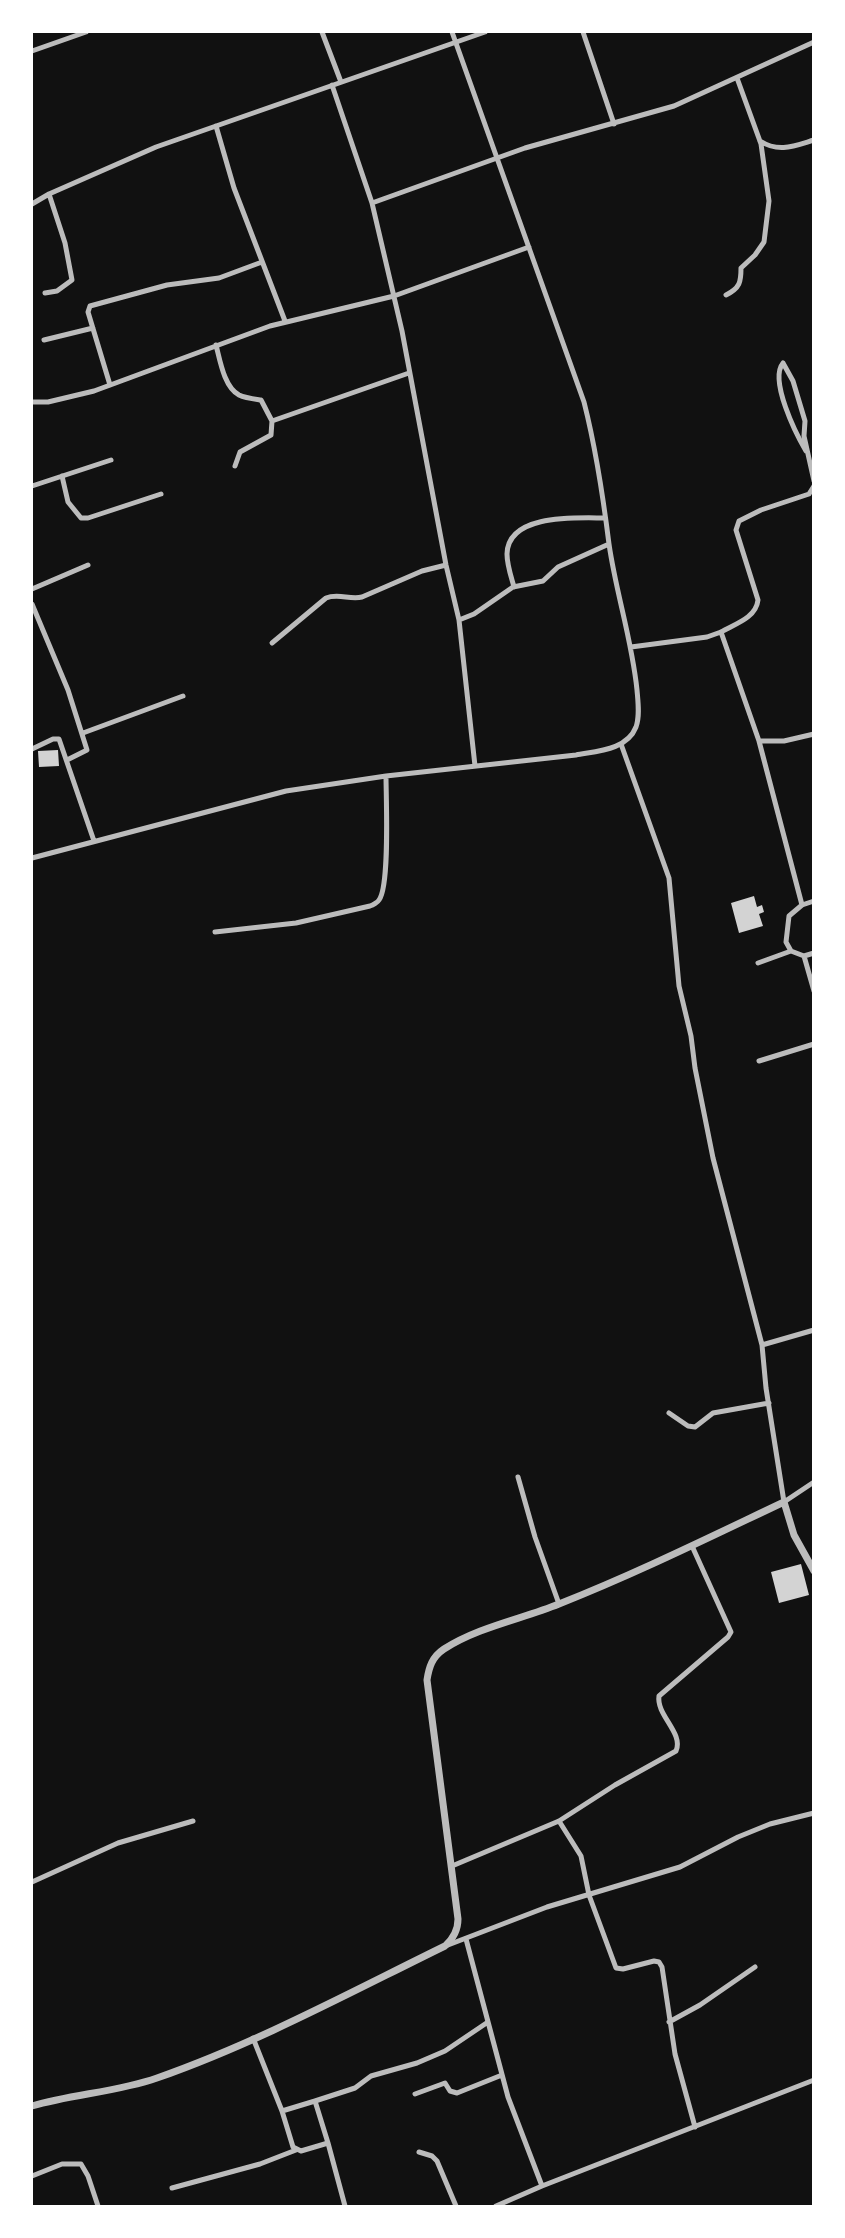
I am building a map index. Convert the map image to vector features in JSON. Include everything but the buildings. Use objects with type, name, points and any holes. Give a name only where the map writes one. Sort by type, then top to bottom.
[{"type":"street","points":[[32,51],[86,32]]},
{"type":"street","points":[[322,32],[341,82]]},
{"type":"street","points":[[32,858],[286,792],[386,776],[576,755],[607,749],[621,744],[631,736],[637,726],[639,707],[631,647],[609,544],[588,417],[452,32]]},
{"type":"street","points":[[32,204],[156,147],[485,32]]},
{"type":"street","points":[[583,32],[614,124]]},
{"type":"street","points":[[372,203],[498,157],[674,106],[814,42]]},
{"type":"street","points":[[726,295],[735,291],[741,283],[741,268],[764,242],[769,201],[760,141],[737,78]]},
{"type":"street","points":[[332,85],[372,203],[394,296],[446,565],[460,620],[475,766]]},
{"type":"street","points":[[216,126],[234,188],[285,321]]},
{"type":"street","points":[[760,141],[771,148],[779,149],[814,140]]},
{"type":"street","points":[[45,293],[57,291],[72,280],[65,243],[50,194]]},
{"type":"street","points":[[32,402],[53,401],[110,385],[285,321],[394,296],[529,247]]},
{"type":"street","points":[[110,385],[88,309],[91,305],[167,285],[219,278],[262,262]]},
{"type":"street","points":[[44,340],[93,328]]},
{"type":"street","points":[[216,345],[227,380],[234,392],[261,400],[271,421],[271,435],[240,452],[235,466]]},
{"type":"street","points":[[631,647],[708,637],[751,616],[757,608],[758,600],[736,530],[739,521],[761,510],[809,494],[814,484],[806,451],[805,421],[793,382],[783,363],[778,372],[780,384],[794,432],[806,451]]},
{"type":"street","points":[[271,421],[409,373]]},
{"type":"street","points":[[32,486],[111,460]]},
{"type":"street","points":[[62,476],[68,502],[81,518],[162,495]]},
{"type":"street","points":[[514,587],[507,552],[512,538],[537,521],[606,518]]},
{"type":"street","points":[[460,620],[514,587],[543,581],[558,567],[590,555],[609,544]]},
{"type":"street","points":[[32,589],[88,565]]},
{"type":"street","points":[[272,643],[326,598],[362,597],[422,571],[446,565]]},
{"type":"street","points":[[32,604],[83,733],[87,751],[67,760]]},
{"type":"street","points":[[721,632],[759,741],[802,905]]},
{"type":"street","points":[[83,733],[183,696]]},
{"type":"street","points":[[759,741],[784,741],[814,734]]},
{"type":"street","points":[[32,749],[59,739],[94,841]]},
{"type":"street","points":[[621,744],[669,878],[679,986],[713,1158],[762,1345],[784,1502],[794,1535],[814,1571]]},
{"type":"street","points":[[215,932],[296,923],[370,906],[379,901],[383,893],[387,841],[386,776]]},
{"type":"street","points":[[790,951],[786,942],[789,916],[802,905],[814,901]]},
{"type":"street","points":[[758,963],[790,951],[803,956],[814,953]]},
{"type":"street","points":[[803,956],[814,991]]},
{"type":"street","points":[[759,1061],[814,1044]]},
{"type":"street","points":[[762,1345],[814,1330]]},
{"type":"street","points":[[669,1413],[688,1426],[695,1427],[713,1413],[769,1403]]},
{"type":"street","points":[[518,1477],[535,1537],[559,1604]]},
{"type":"street","points":[[445,1946],[458,1928],[427,1680],[429,1667],[435,1657],[460,1641],[559,1604],[691,1546],[784,1502],[814,1482]]},
{"type":"street","points":[[452,1866],[559,1821],[615,1785],[674,1753],[678,1748],[678,1741],[659,1704],[659,1696],[731,1632],[691,1546]]},
{"type":"street","points":[[32,2106],[145,2082],[253,2038],[445,1946],[547,1907],[680,1867],[738,1837],[814,1813]]},
{"type":"street","points":[[32,1882],[118,1843],[192,1821]]},
{"type":"street","points":[[559,1821],[581,1856],[589,1895],[616,1968],[659,1962],[662,1967],[675,2054],[695,2127]]},
{"type":"street","points":[[466,1939],[508,2097],[542,2186]]},
{"type":"street","points":[[669,2022],[700,2005],[755,1967]]},
{"type":"street","points":[[282,2111],[355,2088],[371,2076],[445,2051],[488,2022]]},
{"type":"street","points":[[253,2038],[296,2150]]},
{"type":"street","points":[[415,2094],[445,2083],[450,2091],[457,2093],[502,2075]]},
{"type":"street","points":[[499,2206],[542,2186],[814,2080]]},
{"type":"street","points":[[315,2101],[345,2207]]},
{"type":"street","points":[[172,2188],[260,2164],[296,2150],[328,2143]]},
{"type":"street","points":[[419,2152],[432,2156],[437,2161],[456,2207]]},
{"type":"street","points":[[32,2176],[62,2164],[82,2164],[98,2207]]}]
